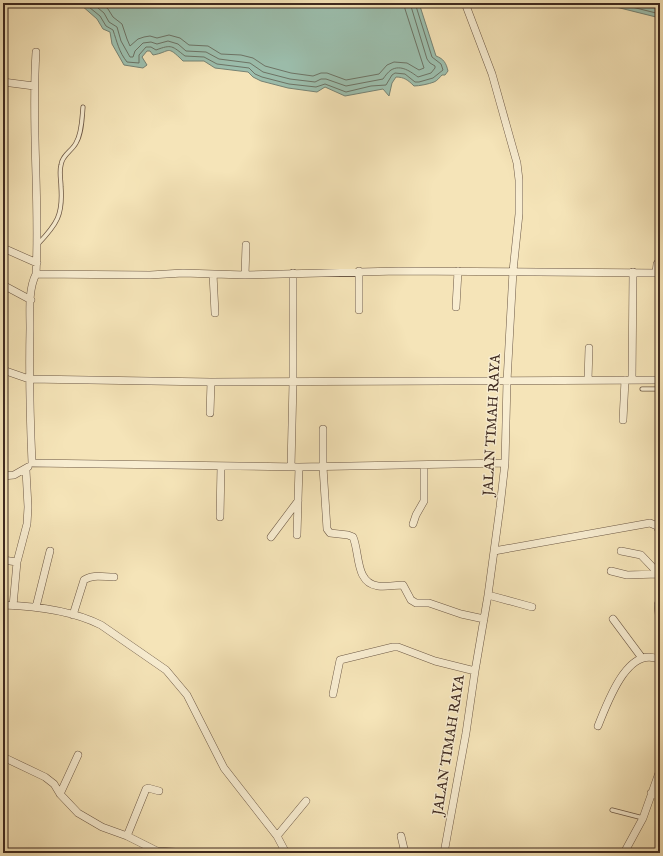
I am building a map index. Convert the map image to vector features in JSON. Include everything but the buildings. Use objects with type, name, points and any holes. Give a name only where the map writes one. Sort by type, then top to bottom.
[{"type":"street","name":"JALAN TIMAH RAYA","points":[[444,853],[466,733],[488,595],[505,463],[507,381],[519,180],[517,163],[492,74],[465,3]]},
{"type":"street","points":[[3,476],[14,475],[26,470],[32,463],[29,379],[31,300],[32,282],[36,274],[38,244],[34,86],[36,52]]},
{"type":"street","points":[[3,82],[34,86]]},
{"type":"street","points":[[245,275],[246,245]]},
{"type":"street","points":[[3,248],[37,263]]},
{"type":"street","points":[[36,274],[245,275],[359,271],[658,273],[657,264],[660,260]]},
{"type":"street","points":[[359,271],[359,310]]},
{"type":"street","points":[[456,307],[458,271]]},
{"type":"street","points":[[623,420],[629,380],[633,272]]},
{"type":"street","points":[[291,467],[294,382],[293,273]]},
{"type":"street","points":[[213,274],[215,313]]},
{"type":"street","points":[[3,285],[31,300]]},
{"type":"street","points":[[588,380],[589,348]]},
{"type":"street","points":[[3,370],[29,379],[211,382],[660,380]]},
{"type":"street","points":[[210,413],[211,382]]},
{"type":"street","points":[[323,428],[323,467],[328,531],[331,533],[353,537],[359,566],[364,579],[379,586],[403,585],[411,600],[416,603],[429,602],[461,614],[484,619]]},
{"type":"street","points":[[32,463],[291,467],[424,466],[505,463]]},
{"type":"street","points":[[220,517],[222,466]]},
{"type":"street","points":[[413,524],[424,500],[424,466]]},
{"type":"street","points":[[297,535],[299,467]]},
{"type":"street","points":[[13,606],[17,562],[27,524],[28,507],[26,470]]},
{"type":"street","points":[[271,537],[298,501]]},
{"type":"street","points":[[494,551],[648,523],[655,525],[660,533]]},
{"type":"street","points":[[36,606],[50,551]]},
{"type":"street","points":[[621,551],[638,554],[643,557],[659,575]]},
{"type":"street","points":[[3,560],[17,562]]},
{"type":"street","points":[[611,572],[627,575],[659,575]]},
{"type":"street","points":[[73,615],[84,580],[88,577],[114,577]]},
{"type":"street","points":[[488,595],[532,607]]},
{"type":"street","points":[[660,598],[658,605],[660,625]]},
{"type":"street","points":[[3,605],[36,606],[92,620],[166,670],[188,695],[224,768],[277,836],[286,853]]},
{"type":"street","points":[[613,620],[642,658]]},
{"type":"street","points":[[333,694],[340,660],[393,647],[398,647],[435,661],[475,670]]},
{"type":"street","points":[[598,726],[616,685],[623,674],[642,658],[649,656],[660,660]]},
{"type":"street","points":[[60,794],[78,755]]},
{"type":"street","points":[[3,757],[45,777],[54,784],[60,794],[78,813],[102,827],[127,836],[150,851],[194,853]]},
{"type":"street","points":[[627,852],[643,818],[651,793],[657,785],[660,770]]},
{"type":"street","points":[[127,836],[146,789],[148,788],[159,791]]},
{"type":"street","points":[[651,793],[660,795]]},
{"type":"street","points":[[277,836],[306,801]]},
{"type":"street","points":[[401,836],[405,853]]},
{"type":"lane","points":[[38,244],[48,233],[60,214],[62,206],[61,164],[63,158],[73,148],[78,138],[83,107]]},
{"type":"lane","points":[[642,389],[660,389]]},
{"type":"lane","points":[[612,810],[643,818]]},
{"type":"water","points":[[63,3],[419,3],[436,56],[441,58],[448,71],[437,80],[419,86],[414,86],[406,79],[396,77],[392,83],[389,96],[383,89],[345,96],[325,87],[317,92],[288,88],[261,81],[253,77],[248,72],[215,68],[204,61],[183,61],[174,52],[168,50],[153,55],[150,51],[147,51],[142,57],[147,65],[143,68],[124,65],[112,44],[110,32],[103,29],[97,19],[81,5]]},
{"type":"water","points":[[607,3],[660,3],[660,18],[608,5]]}]
